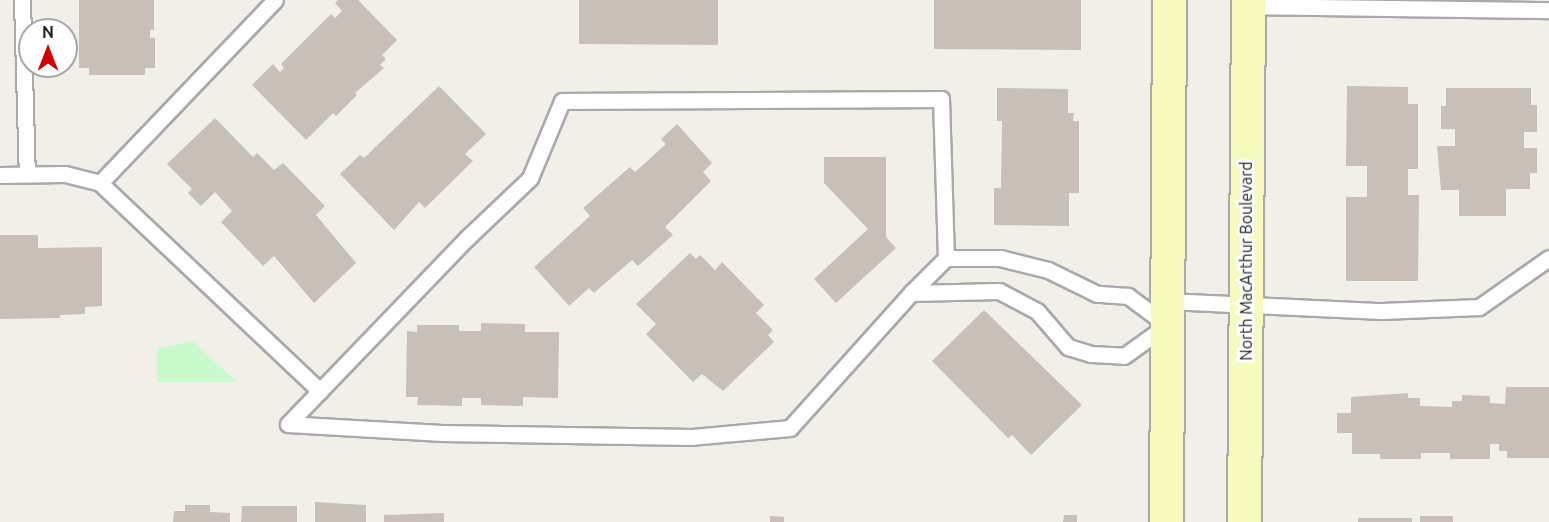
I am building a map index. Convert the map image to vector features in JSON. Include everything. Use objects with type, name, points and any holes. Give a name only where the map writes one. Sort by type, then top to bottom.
[{"type":"main road","points":[[1166,522],[1169,0]]},
{"type":"main road","name":"North MacArthur Boulevard","points":[[1245,522],[1248,3]]},
{"type":"lane","points":[[22,0],[27,174]]},
{"type":"lane","points":[[100,183],[275,0]]},
{"type":"lane","points":[[1248,3],[1549,10]]},
{"type":"lane","points":[[946,258],[941,99],[562,101],[530,178],[466,238],[288,424],[442,433],[692,437],[790,428],[911,293],[946,258],[1000,258],[1048,270],[1097,294],[1128,296],[1167,313],[1246,307],[1382,311],[1479,307],[1549,258]]},
{"type":"lane","points":[[0,175],[65,174],[100,183],[320,391]]},
{"type":"lane","points":[[911,293],[999,291],[1038,311],[1068,347],[1091,354],[1124,357],[1167,313]]},
{"type":"green space","points":[[192,341],[237,382],[157,382],[157,349]]},
{"type":"building","points":[[79,0],[154,0],[154,30],[150,30],[150,38],[155,38],[155,68],[145,68],[145,75],[89,75],[89,68],[79,68]]},
{"type":"building","points":[[338,0],[358,0],[397,40],[382,55],[386,59],[380,65],[384,68],[355,93],[357,95],[336,116],[333,113],[306,140],[252,85],[273,64],[280,72],[284,68],[281,64],[331,14],[335,18],[342,11],[335,3]]},
{"type":"building","points":[[579,0],[718,0],[718,45],[579,44]]},
{"type":"building","points":[[934,0],[1081,0],[1081,50],[934,49]]},
{"type":"building","points":[[439,86],[486,134],[465,154],[473,161],[425,208],[419,202],[394,230],[340,174],[360,155],[364,158]]},
{"type":"building","points":[[1347,86],[1408,87],[1408,104],[1418,104],[1418,169],[1408,169],[1408,195],[1419,195],[1418,281],[1346,281],[1346,197],[1367,197],[1367,166],[1346,166]]},
{"type":"building","points":[[997,88],[1068,89],[1068,113],[1074,113],[1073,121],[1079,121],[1079,193],[1069,193],[1069,226],[994,225],[994,188],[1001,188],[1002,121],[997,121]]},
{"type":"building","points":[[1446,88],[1531,88],[1531,105],[1537,105],[1537,132],[1524,132],[1524,148],[1537,148],[1537,173],[1530,173],[1530,189],[1506,189],[1506,216],[1459,216],[1459,190],[1441,190],[1437,146],[1455,146],[1455,129],[1441,129],[1441,106],[1446,106]]},
{"type":"building","points":[[215,118],[253,157],[257,153],[274,170],[283,163],[325,206],[316,215],[356,263],[314,303],[274,256],[263,266],[221,222],[232,211],[215,192],[201,206],[188,193],[192,189],[167,164]]},
{"type":"building","points":[[677,124],[712,163],[703,172],[711,181],[665,227],[673,235],[638,266],[632,260],[594,293],[589,288],[569,306],[534,267],[590,216],[583,208],[630,167],[635,172],[666,144],[661,139]]},
{"type":"building","points":[[824,157],[886,157],[886,237],[896,248],[836,303],[814,279],[868,229],[824,183]]},
{"type":"building","points":[[0,235],[38,235],[38,248],[102,247],[102,306],[85,307],[85,314],[60,315],[60,318],[0,319]]},
{"type":"building","points":[[690,253],[696,259],[700,255],[715,270],[722,262],[764,305],[756,313],[773,330],[768,335],[774,342],[723,391],[702,374],[693,382],[646,334],[656,324],[636,304]]},
{"type":"building","points":[[984,310],[1082,405],[1031,455],[1012,435],[1008,438],[932,361]]},
{"type":"building","points":[[481,323],[525,324],[525,332],[559,332],[558,398],[523,397],[523,406],[481,405],[481,398],[462,398],[462,406],[417,405],[418,397],[406,397],[407,331],[417,332],[417,325],[459,325],[459,331],[481,331]]},
{"type":"building","points":[[1506,387],[1549,387],[1549,458],[1507,458],[1507,451],[1499,451],[1499,444],[1490,444],[1490,459],[1450,459],[1450,453],[1421,453],[1421,459],[1380,459],[1380,454],[1352,454],[1352,433],[1337,433],[1337,413],[1351,413],[1351,397],[1408,393],[1408,398],[1420,398],[1420,406],[1452,407],[1452,401],[1462,401],[1462,395],[1490,396],[1490,403],[1505,404]]},
{"type":"building","points":[[315,502],[366,505],[366,522],[315,522]]},
{"type":"building","points":[[185,505],[210,505],[210,512],[230,513],[230,522],[173,522],[174,511],[185,511]]},
{"type":"building","points":[[242,506],[297,506],[297,522],[241,522]]},
{"type":"building","points":[[444,513],[444,522],[384,522],[384,515]]},
{"type":"building","points":[[1064,515],[1077,515],[1077,522],[1063,522]]},
{"type":"building","points":[[770,516],[784,517],[784,522],[770,522]]},
{"type":"building","points":[[1420,516],[1453,516],[1453,522],[1420,522]]},
{"type":"building","points":[[1358,518],[1412,518],[1412,522],[1358,522]]}]
